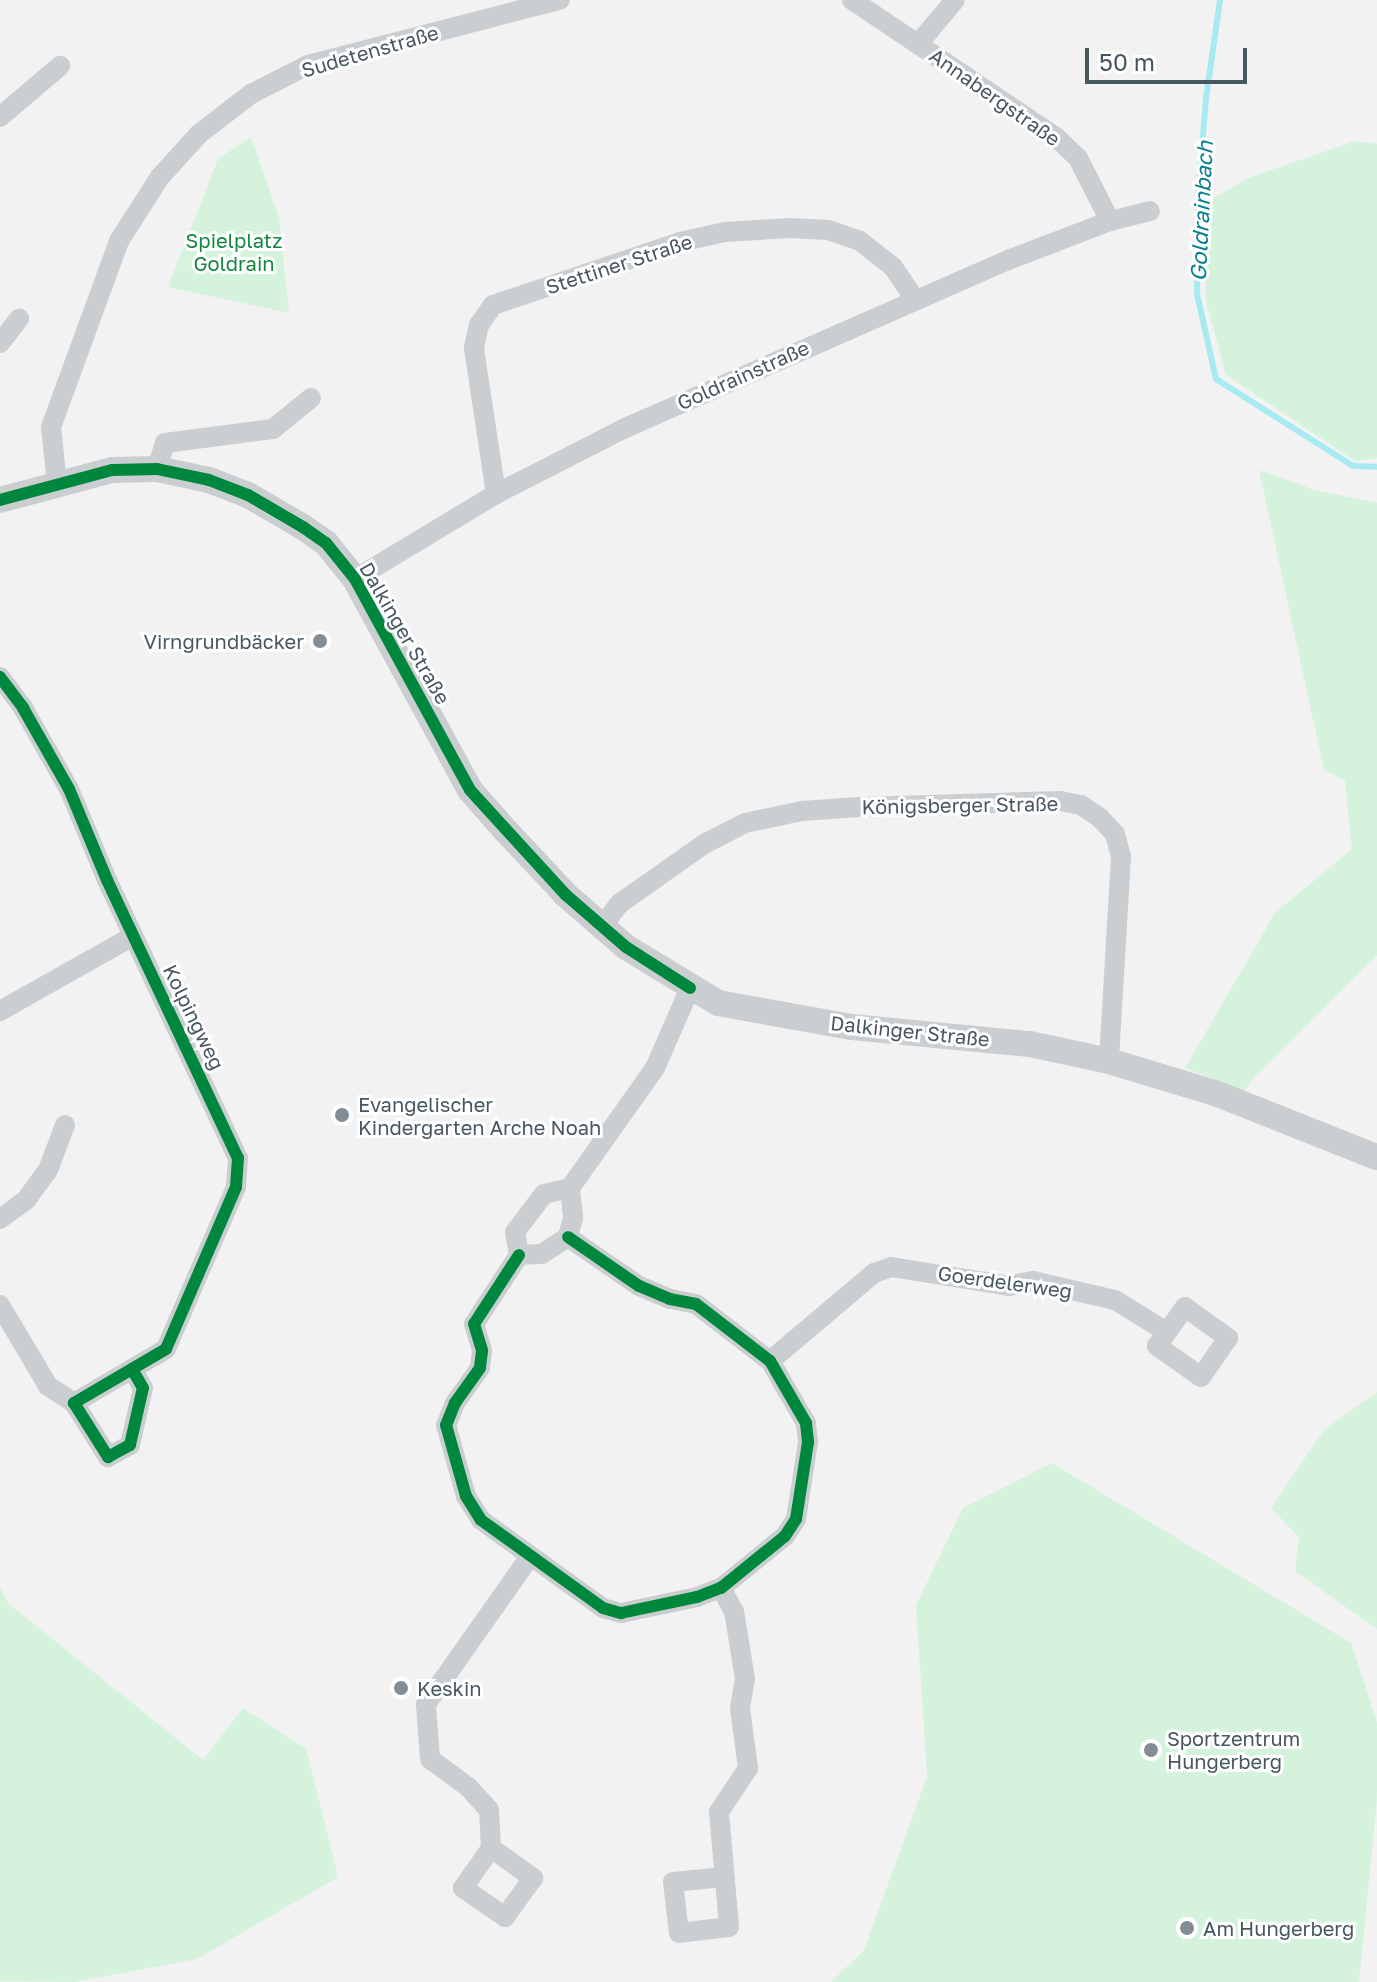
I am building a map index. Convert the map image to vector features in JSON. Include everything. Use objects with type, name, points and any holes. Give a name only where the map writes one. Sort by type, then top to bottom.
[{"type":"street","name":"Sudetenstraße","points":[[57,484],[51,427],[119,241],[160,177],[199,134],[251,94],[308,65],[560,0]]},
{"type":"street","name":"Annabergstraße","points":[[852,0],[1057,138],[1078,158],[1110,221]]},
{"type":"street","points":[[918,44],[955,0]]},
{"type":"street","points":[[3,108],[60,66]]},
{"type":"street","name":"Goldrainstraße","points":[[355,579],[496,494],[623,429],[915,300],[1110,221],[1150,211]]},
{"type":"street","name":"Stettiner Straße","points":[[496,494],[474,348],[479,325],[493,305],[680,242],[725,232],[790,228],[828,230],[860,241],[893,267],[915,300]]},
{"type":"street","points":[[0,343],[19,319]]},
{"type":"street","points":[[157,469],[165,443],[273,429],[311,398]]},
{"type":"street","name":"Dalkinger Straße","points":[[0,500],[112,470],[157,469],[209,480],[248,495],[326,543],[355,579],[470,790],[566,895],[626,947],[718,1003],[852,1027],[1030,1044],[1109,1061],[1215,1093],[1377,1157]]},
{"type":"street","name":"Kolpingweg","points":[[0,677],[23,708],[69,789],[133,936],[238,1158],[236,1187],[166,1349],[74,1403]]},
{"type":"street","name":"Königsberger Straße","points":[[602,926],[619,904],[704,844],[745,823],[802,811],[831,809],[1060,801],[1081,805],[1100,818],[1115,834],[1121,857],[1109,1061]]},
{"type":"street","points":[[0,1011],[133,936]]},
{"type":"street","points":[[519,1255],[542,1254],[568,1237],[573,1218],[570,1188],[655,1068],[690,988]]},
{"type":"street","points":[[0,1219],[26,1200],[48,1170],[65,1125]]},
{"type":"street","points":[[568,1237],[639,1286],[670,1299],[696,1304],[770,1361],[806,1423],[808,1442],[796,1519],[785,1536],[721,1588],[697,1597],[621,1613],[586,1599],[529,1558],[481,1520],[466,1496],[446,1425],[455,1403],[480,1368],[482,1351],[474,1324],[519,1255],[515,1232],[544,1194],[570,1188]]},
{"type":"street","name":"Goerdelerweg","points":[[770,1361],[874,1273],[891,1267],[1009,1286],[1033,1281],[1115,1300],[1167,1332]]},
{"type":"street","points":[[0,1305],[48,1386],[74,1403],[108,1457],[130,1445],[143,1388],[132,1369]]},
{"type":"street","points":[[491,1848],[489,1810],[468,1787],[430,1759],[426,1704],[529,1558]]},
{"type":"street","points":[[721,1588],[734,1611],[743,1665],[745,1679],[740,1708],[748,1768],[719,1812],[724,1877]]},
{"type":"green space","name":"Spielplatz Goldrain","points":[[251,137],[279,217],[289,313],[168,287],[218,159]]},
{"type":"green space","points":[[1355,141],[1377,144],[1377,458],[1355,461],[1226,375],[1205,298],[1208,201],[1251,177]]},
{"type":"green space","points":[[1259,470],[1315,490],[1377,503],[1377,955],[1254,1077],[1244,1091],[1185,1068],[1275,913],[1352,849],[1345,781],[1324,770]]},
{"type":"green space","points":[[1377,1392],[1377,1629],[1295,1571],[1299,1537],[1271,1508],[1324,1430]]},
{"type":"green space","name":"Sportzentrum Hungerberg","points":[[1052,1463],[1351,1643],[1377,1722],[1377,1799],[1359,1982],[831,1982],[864,1950],[927,1777],[916,1605],[963,1508]]},
{"type":"green space","points":[[0,1588],[9,1604],[203,1760],[243,1708],[306,1749],[338,1877],[197,1959],[74,1982],[0,1981]]},
{"type":"waterway","name":"Goldrainbach","points":[[1220,0],[1206,98],[1198,197],[1197,294],[1216,379],[1353,466],[1377,467]]},
{"type":"cycle path","points":[[0,500],[112,470],[157,469],[209,480],[248,495],[326,543],[355,579],[470,790],[566,895],[626,947],[690,988]]},
{"type":"cycle path","points":[[0,677],[23,708],[69,789],[107,880],[238,1158],[236,1187],[166,1349],[74,1403],[108,1457],[130,1445],[143,1388],[132,1369]]},
{"type":"cycle path","points":[[519,1255],[474,1324],[482,1351],[480,1368],[455,1403],[446,1425],[466,1496],[481,1520],[603,1608],[621,1613],[697,1597],[721,1588],[785,1536],[796,1519],[808,1442],[806,1423],[770,1361],[696,1304],[670,1299],[639,1286],[568,1237]]},
{"type":"place","name":"Virngrundbäcker","points":[[320,641]]},
{"type":"place","name":"Evangelischer Kindergarten Arche Noah","points":[[342,1115]]},
{"type":"place","name":"Keskin","points":[[401,1688]]},
{"type":"place","name":"Sportzentrum Hungerberg","points":[[1151,1750]]},
{"type":"place","name":"Am Hungerberg","points":[[1187,1928]]}]
